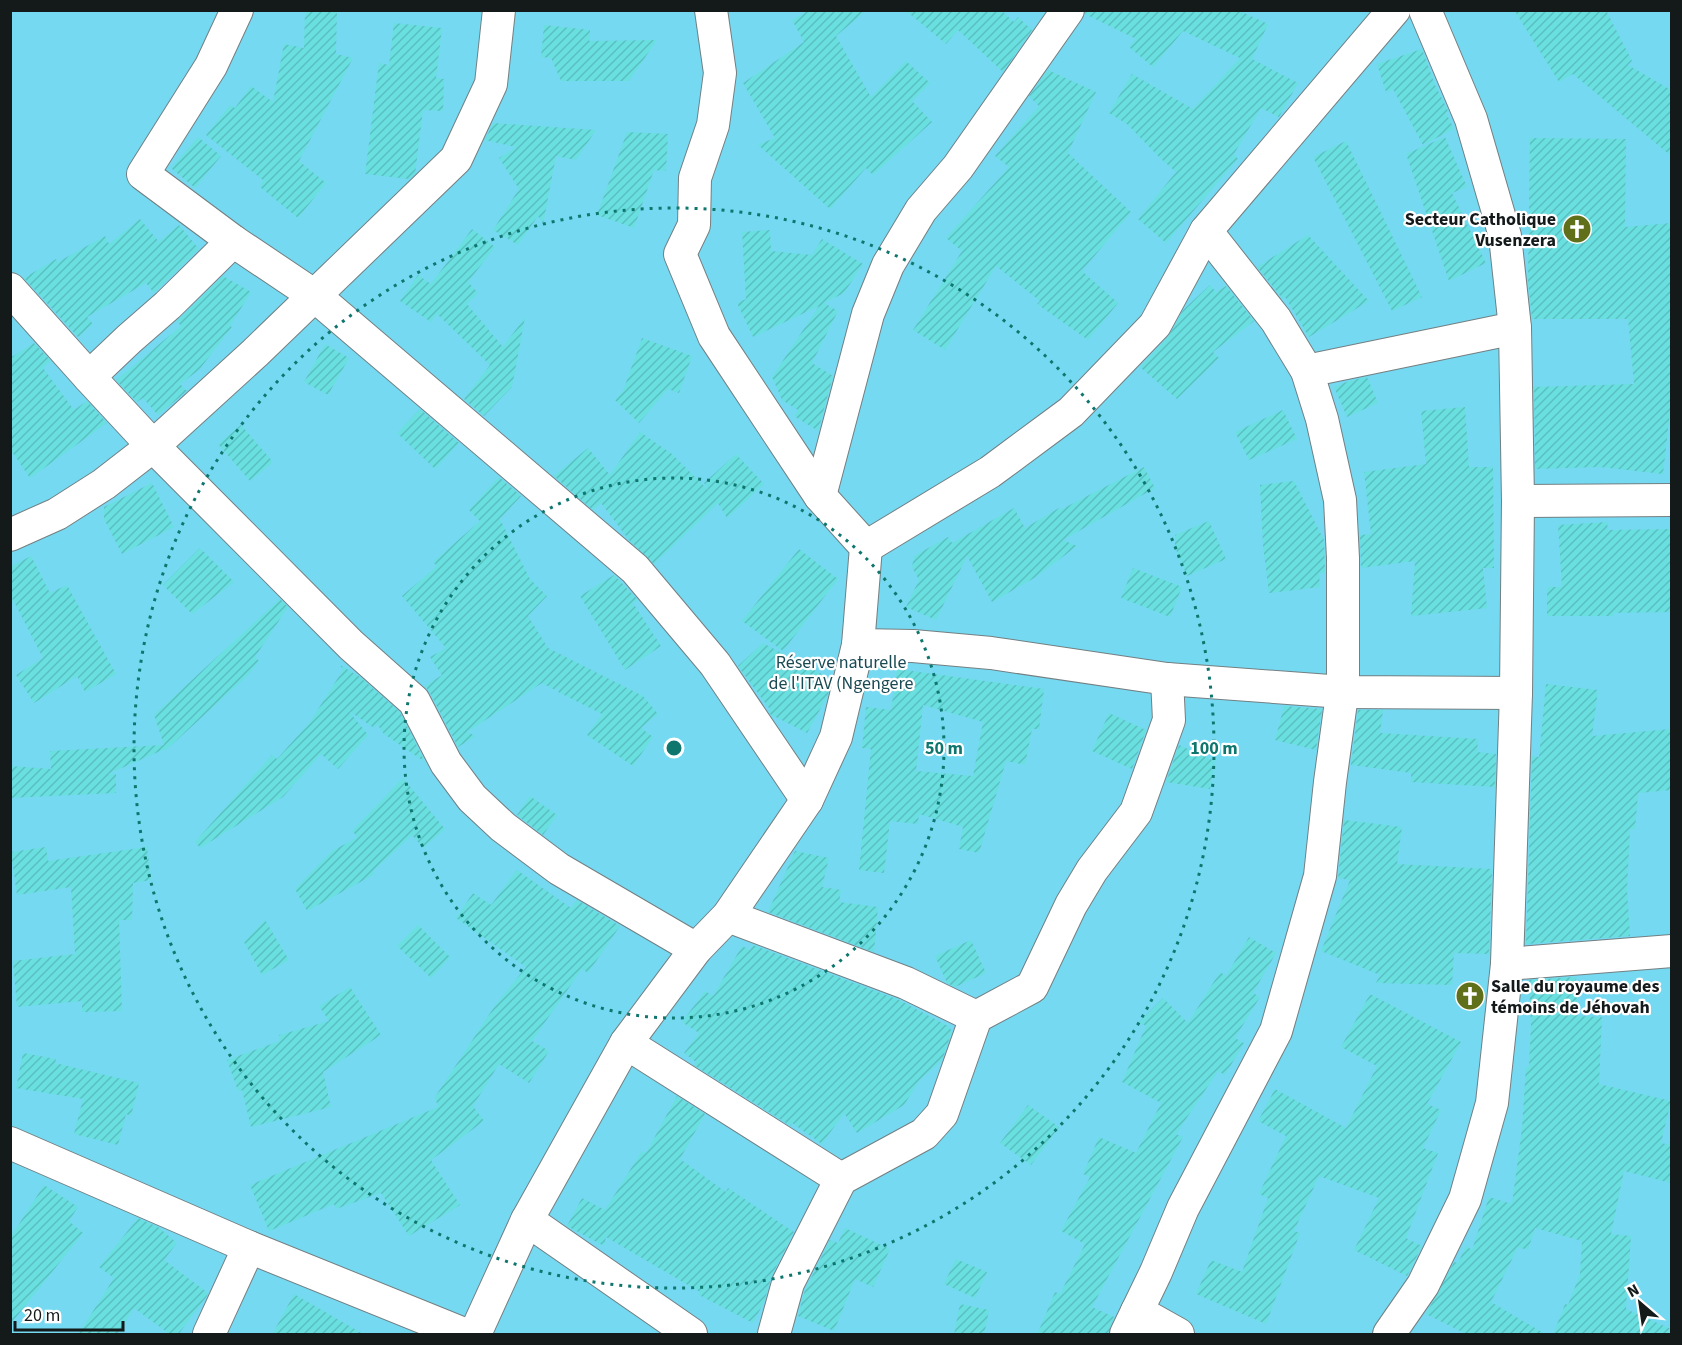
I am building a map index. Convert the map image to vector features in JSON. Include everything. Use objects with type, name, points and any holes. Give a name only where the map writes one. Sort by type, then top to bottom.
[{"type":"street","points":[[237,10],[212,66],[143,174],[233,242],[315,296],[635,569],[715,664],[807,800]]},
{"type":"street","points":[[10,535],[57,514],[104,484],[153,446],[315,296],[456,159],[491,84],[499,10]]},
{"type":"street","points":[[475,1335],[527,1220],[626,1043],[696,949],[728,916],[807,800],[836,737],[858,645],[866,547],[820,496],[714,336],[680,254],[694,225],[695,178],[712,125],[720,73],[711,10]]},
{"type":"street","points":[[820,496],[868,314],[888,265],[921,210],[958,167],[1068,10]]},
{"type":"street","points":[[866,547],[990,472],[1071,412],[1155,325],[1206,231],[1394,10]]},
{"type":"street","points":[[1389,1335],[1423,1285],[1465,1199],[1492,1103],[1507,964],[1516,693],[1518,501],[1515,328],[1505,236],[1471,119],[1425,10]]},
{"type":"street","points":[[1178,1335],[1131,1323],[1183,1208],[1276,1031],[1320,876],[1343,692],[1343,558],[1340,500],[1322,419],[1307,371],[1276,320],[1206,231]]},
{"type":"street","points":[[89,377],[233,242]]},
{"type":"street","points":[[10,289],[153,446],[351,645],[414,701],[446,763],[472,798],[502,827],[559,869],[696,949]]},
{"type":"street","points":[[1307,371],[1515,328]]},
{"type":"street","points":[[1518,501],[1671,500]]},
{"type":"street","points":[[858,645],[913,646],[991,653],[1167,679],[1343,692],[1516,693]]},
{"type":"street","points":[[774,1335],[788,1283],[840,1179],[924,1134],[942,1113],[976,1017],[1032,987],[1071,905],[1092,870],[1136,812],[1169,720],[1167,679]]},
{"type":"street","points":[[728,916],[906,983],[976,1017]]},
{"type":"street","points":[[1507,964],[1671,951]]},
{"type":"street","points":[[626,1043],[840,1179]]},
{"type":"street","points":[[10,1143],[249,1247],[464,1335]]},
{"type":"street","points":[[527,1220],[691,1335]]},
{"type":"street","points":[[208,1335],[249,1247]]},
{"type":"green space","name":"Réserve naturelle de l'ITAV (Ngengere","points":[[11,11],[1671,11],[1671,1334],[11,1334]]},
{"type":"building","points":[[305,10],[337,10],[336,54],[353,58],[299,161],[326,183],[298,218],[260,187],[263,180],[206,135],[230,105],[235,108],[251,86],[273,102],[284,44],[304,48]]},
{"type":"building","points":[[809,10],[867,10],[836,36],[871,97],[906,61],[930,83],[912,101],[932,122],[873,175],[866,168],[830,209],[758,145],[775,138],[743,83],[804,42],[792,20]]},
{"type":"building","points":[[905,10],[1001,10],[1014,22],[1018,17],[1032,30],[1003,72],[958,30],[946,44]]},
{"type":"building","points":[[1086,10],[1238,10],[1268,24],[1252,59],[1298,83],[1279,117],[1261,108],[1234,154],[1238,159],[1166,243],[1138,219],[1176,172],[1127,124],[1109,113],[1132,74],[1193,109],[1240,58],[1183,31],[1153,67],[1129,47],[1136,39],[1085,14]]},
{"type":"building","points":[[1514,10],[1606,10],[1632,61],[1628,65],[1671,90],[1671,156],[1573,74],[1559,82]]},
{"type":"building","points":[[394,23],[442,28],[436,78],[444,79],[443,111],[423,110],[415,174],[409,179],[365,174],[379,63],[389,65]]},
{"type":"building","points":[[544,25],[590,30],[589,41],[657,40],[629,81],[561,81],[551,58],[541,57]]},
{"type":"building","points":[[1422,49],[1454,129],[1423,145],[1393,89],[1386,92],[1377,64]]},
{"type":"building","points":[[1048,70],[1096,92],[1068,153],[1131,212],[1082,271],[1118,303],[1088,340],[1037,304],[1040,301],[996,266],[945,350],[913,330],[962,251],[946,238],[1009,167],[995,156],[1039,106],[1029,96]]},
{"type":"building","points":[[493,123],[596,130],[576,160],[556,156],[543,224],[538,216],[518,245],[493,230],[519,189],[499,158],[516,147],[485,140]]},
{"type":"building","points":[[627,132],[668,134],[666,171],[654,170],[634,228],[597,215]]},
{"type":"building","points":[[198,137],[221,156],[195,188],[171,168]]},
{"type":"building","points":[[1445,137],[1467,187],[1452,193],[1486,263],[1449,281],[1406,154]]},
{"type":"building","points":[[1530,138],[1626,139],[1625,227],[1671,223],[1671,402],[1663,474],[1600,467],[1535,469],[1534,387],[1634,384],[1628,319],[1532,319],[1528,281]]},
{"type":"building","points":[[1346,141],[1422,297],[1392,311],[1313,157]]},
{"type":"building","points":[[140,219],[159,242],[179,225],[199,249],[154,293],[146,283],[87,317],[93,324],[78,337],[24,278],[56,259],[58,262],[105,236],[109,244]]},
{"type":"building","points":[[472,229],[495,247],[468,282],[478,293],[467,304],[503,347],[525,317],[512,387],[484,416],[464,399],[490,365],[437,314],[431,322],[400,301],[418,275],[431,284]]},
{"type":"building","points":[[770,230],[771,251],[812,255],[822,239],[863,264],[844,293],[824,303],[838,311],[812,363],[833,376],[818,431],[794,416],[798,410],[782,400],[772,377],[819,306],[753,337],[737,303],[746,299],[742,232]]},
{"type":"building","points":[[1308,235],[1369,301],[1309,337],[1285,297],[1283,299],[1257,267]]},
{"type":"building","points":[[223,276],[251,292],[230,326],[232,327],[199,370],[180,384],[187,391],[158,415],[143,398],[137,402],[116,380],[181,326],[177,321]]},
{"type":"building","points":[[1210,285],[1216,292],[1226,286],[1254,321],[1213,352],[1219,358],[1177,399],[1140,367],[1168,337],[1183,310]]},
{"type":"building","points":[[642,338],[692,356],[679,393],[668,389],[639,423],[615,400],[623,391]]},
{"type":"building","points":[[34,343],[51,361],[43,368],[74,410],[87,401],[107,423],[30,478],[10,449],[10,358]]},
{"type":"building","points":[[325,344],[349,358],[328,395],[304,382]]},
{"type":"building","points":[[1367,377],[1378,403],[1347,417],[1334,387]]},
{"type":"building","points":[[1465,407],[1469,467],[1493,467],[1494,568],[1483,568],[1487,608],[1411,616],[1415,561],[1361,568],[1360,535],[1371,534],[1364,472],[1426,464],[1421,411]]},
{"type":"building","points":[[420,409],[459,443],[435,469],[397,433]]},
{"type":"building","points":[[1283,410],[1297,439],[1249,460],[1235,432]]},
{"type":"building","points":[[241,425],[273,462],[250,481],[218,444]]},
{"type":"building","points":[[640,432],[672,454],[709,491],[704,483],[736,454],[764,484],[727,518],[718,503],[654,564],[629,540],[601,503],[593,510],[554,476],[588,448],[610,475]]},
{"type":"building","points":[[1144,467],[1155,488],[1063,540],[1077,546],[1036,577],[992,602],[967,556],[936,620],[906,607],[919,580],[912,567],[914,556],[948,537],[952,543],[1014,508],[1025,528],[1059,508],[1060,510]]},
{"type":"building","points":[[499,477],[521,496],[500,519],[530,579],[547,596],[528,616],[548,648],[643,696],[658,714],[641,728],[653,737],[633,766],[587,735],[602,714],[558,692],[561,686],[555,690],[542,683],[467,732],[476,736],[458,747],[425,686],[442,675],[430,657],[446,648],[402,596],[437,566],[433,562],[480,521],[469,510]]},
{"type":"building","points":[[1294,481],[1324,540],[1325,573],[1319,573],[1320,587],[1269,593],[1263,545],[1260,485]]},
{"type":"building","points":[[152,483],[174,527],[122,554],[104,519],[104,507]]},
{"type":"building","points":[[1209,521],[1226,559],[1187,576],[1175,547],[1175,535]]},
{"type":"building","points":[[1607,522],[1608,530],[1671,529],[1671,612],[1613,613],[1614,616],[1547,616],[1547,587],[1562,587],[1558,525]]},
{"type":"building","points":[[200,548],[234,582],[192,614],[163,585]]},
{"type":"building","points":[[799,549],[838,579],[783,651],[742,621]]},
{"type":"building","points":[[31,556],[50,593],[67,585],[116,674],[85,692],[77,676],[34,703],[16,675],[43,658],[10,594],[10,567]]},
{"type":"building","points":[[1133,568],[1182,587],[1170,617],[1121,598]]},
{"type":"building","points":[[614,575],[638,600],[633,603],[661,646],[625,670],[580,596]]},
{"type":"building","points":[[280,599],[288,607],[255,657],[259,661],[248,675],[165,751],[165,749],[108,774],[116,774],[116,793],[10,798],[10,766],[51,769],[50,751],[164,745],[154,715]]},
{"type":"building","points":[[763,643],[831,679],[828,695],[807,733],[770,714],[769,708],[738,666]]},
{"type":"building","points":[[340,665],[360,677],[400,712],[425,762],[384,734],[377,724],[374,728],[349,711],[368,735],[338,769],[321,754],[283,797],[200,848],[195,842],[272,755],[277,759],[310,722],[343,670]]},
{"type":"building","points":[[897,669],[1044,689],[1039,729],[1032,729],[1025,765],[1006,761],[979,853],[959,849],[963,827],[919,814],[918,824],[890,821],[884,873],[859,870],[871,749],[862,748],[866,707],[891,710]],"holes":[[[923,705],[983,722],[973,776],[916,771]]]},
{"type":"building","points":[[1546,684],[1598,690],[1592,736],[1671,729],[1671,790],[1638,793],[1635,829],[1630,829],[1627,890],[1630,936],[1526,944],[1532,756],[1539,757]]},
{"type":"building","points":[[1284,706],[1322,709],[1316,750],[1275,740]]},
{"type":"building","points":[[1358,710],[1383,710],[1380,733],[1478,739],[1477,752],[1496,754],[1495,787],[1411,782],[1411,773],[1351,765]]},
{"type":"building","points":[[1109,713],[1146,730],[1132,769],[1092,751]]},
{"type":"building","points":[[1179,745],[1215,761],[1210,789],[1166,782]]},
{"type":"building","points":[[403,778],[445,829],[423,848],[412,835],[373,871],[375,874],[307,911],[295,889],[332,851],[358,837],[352,831]]},
{"type":"building","points":[[530,796],[557,815],[543,835],[517,815]]},
{"type":"building","points":[[1344,820],[1402,827],[1397,864],[1492,869],[1489,954],[1454,953],[1452,985],[1376,983],[1380,975],[1321,951],[1350,880],[1338,878]]},
{"type":"building","points":[[46,847],[48,861],[147,847],[151,880],[133,883],[132,920],[119,920],[122,1011],[82,1012],[82,1001],[17,1007],[13,961],[75,954],[71,887],[17,895],[11,852]]},
{"type":"building","points":[[795,851],[829,858],[822,887],[841,890],[839,902],[878,907],[874,952],[768,912]]},
{"type":"building","points":[[517,870],[571,908],[577,900],[620,926],[588,973],[582,969],[532,1041],[549,1051],[529,1083],[499,1064],[473,1106],[484,1121],[431,1160],[460,1205],[409,1236],[381,1193],[336,1209],[334,1204],[269,1231],[250,1185],[438,1107],[435,1097],[496,1004],[526,967],[456,918],[473,893],[491,905]]},
{"type":"building","points":[[265,920],[289,960],[262,975],[244,942]]},
{"type":"building","points":[[418,925],[450,957],[431,978],[397,946]]},
{"type":"building","points":[[1249,937],[1276,953],[1253,993],[1260,997],[1235,1038],[1244,1043],[1225,1075],[1218,1071],[1176,1134],[1183,1137],[1092,1307],[1114,1317],[1108,1335],[1037,1335],[1055,1292],[1060,1294],[1085,1244],[1061,1231],[1090,1177],[1083,1174],[1099,1137],[1136,1153],[1161,1103],[1122,1082],[1146,1026],[1139,1022],[1163,998],[1188,1023],[1220,972],[1226,976]]},
{"type":"building","points":[[971,940],[986,973],[955,987],[947,983],[935,956]]},
{"type":"building","points":[[753,945],[899,1000],[948,1026],[952,1031],[942,1060],[919,1081],[904,1105],[857,1133],[844,1113],[822,1144],[792,1123],[791,1126],[694,1065],[696,1062],[684,1053],[699,1033],[682,1022],[705,991],[713,996],[742,946],[750,950]]},
{"type":"building","points":[[1576,977],[1578,1016],[1602,1017],[1599,1084],[1671,1101],[1661,1143],[1671,1145],[1671,1183],[1624,1171],[1611,1234],[1631,1236],[1626,1309],[1671,1329],[1671,1335],[1553,1335],[1580,1274],[1582,1241],[1535,1228],[1528,1250],[1518,1247],[1491,1302],[1547,1335],[1468,1335],[1426,1314],[1454,1262],[1458,1263],[1466,1246],[1472,1250],[1489,1197],[1512,1204],[1522,1128],[1526,1067],[1529,1067],[1531,1024],[1529,980]]},
{"type":"building","points":[[350,987],[381,1035],[323,1072],[331,1107],[251,1127],[242,1090],[238,1091],[227,1060],[280,1041],[279,1035],[329,1021],[319,1006]]},
{"type":"building","points":[[1370,994],[1461,1042],[1427,1104],[1441,1110],[1423,1148],[1438,1153],[1406,1238],[1422,1246],[1407,1276],[1354,1250],[1379,1198],[1319,1176],[1294,1231],[1300,1233],[1266,1324],[1196,1294],[1211,1260],[1242,1272],[1268,1198],[1259,1194],[1286,1136],[1258,1121],[1275,1089],[1346,1128],[1377,1066],[1341,1047]]},
{"type":"building","points":[[23,1053],[56,1059],[55,1063],[139,1083],[131,1116],[126,1114],[118,1145],[74,1134],[83,1099],[16,1088]]},
{"type":"building","points":[[677,1096],[705,1114],[680,1159],[726,1192],[728,1188],[794,1232],[772,1275],[764,1302],[753,1323],[699,1295],[700,1292],[606,1237],[604,1246],[567,1226],[582,1198],[605,1210],[642,1151],[646,1153]]},
{"type":"building","points":[[1028,1105],[1059,1127],[1031,1165],[1000,1143]]},
{"type":"building","points":[[44,1185],[78,1207],[69,1221],[83,1233],[10,1325],[10,1238]]},
{"type":"building","points":[[138,1218],[158,1227],[177,1243],[164,1260],[208,1293],[207,1296],[178,1335],[171,1335],[134,1308],[117,1335],[78,1335],[114,1278],[99,1267]]},
{"type":"building","points":[[845,1228],[890,1249],[873,1287],[855,1279],[834,1331],[798,1316],[805,1290],[830,1240],[838,1243]]},
{"type":"building","points":[[956,1259],[987,1272],[975,1298],[944,1284]]},
{"type":"building","points":[[294,1294],[365,1335],[272,1335]]},
{"type":"building","points":[[960,1304],[989,1310],[984,1335],[954,1335]]},
{"type":"place","name":"Secteur Catholique Vusenzera","points":[[1577,229]]},
{"type":"place","name":"Salle du royaume des témoins de Jéhovah","points":[[1470,996]]}]
